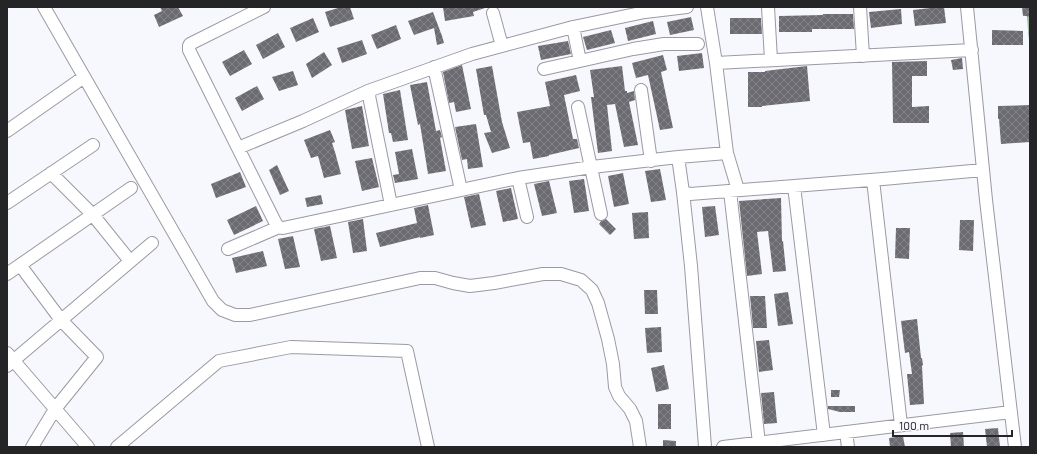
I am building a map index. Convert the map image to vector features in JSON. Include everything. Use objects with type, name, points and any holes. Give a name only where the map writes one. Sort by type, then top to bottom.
[{"type":"street","points":[[44,7],[213,301],[222,310],[235,315],[250,315],[420,278],[435,278],[470,286],[543,274],[561,274],[581,280],[592,290],[598,303],[608,339],[613,364],[615,387],[619,396],[630,409],[636,421],[640,447]]},
{"type":"street","points":[[264,7],[190,44],[189,50],[276,224],[279,227]]},
{"type":"street","points":[[238,148],[303,121],[368,91],[472,54],[573,27],[645,12],[687,7]]},
{"type":"street","points":[[707,7],[716,63],[727,154],[734,190],[759,443]]},
{"type":"street","points":[[768,7],[771,60]]},
{"type":"street","points":[[860,7],[863,56]]},
{"type":"street","points":[[968,7],[983,170],[1015,447]]},
{"type":"street","points":[[493,13],[502,46]]},
{"type":"street","points":[[573,27],[580,61]]},
{"type":"street","points":[[544,70],[633,49],[664,44],[698,44]]},
{"type":"street","points":[[716,63],[972,50]]},
{"type":"street","points":[[434,67],[460,190]]},
{"type":"street","points":[[7,131],[84,77]]},
{"type":"street","points":[[641,90],[651,160]]},
{"type":"street","points":[[368,91],[391,205]]},
{"type":"street","points":[[578,107],[601,214]]},
{"type":"street","points":[[7,203],[93,145]]},
{"type":"street","points":[[228,249],[279,227],[284,228],[518,178],[651,160],[727,154]]},
{"type":"street","points":[[678,158],[691,266],[705,447]]},
{"type":"street","points":[[683,192],[690,194],[983,170]]},
{"type":"street","points":[[51,174],[93,215],[130,261]]},
{"type":"street","points":[[518,178],[527,217]]},
{"type":"street","points":[[873,180],[901,425]]},
{"type":"street","points":[[794,186],[824,435]]},
{"type":"street","points":[[7,274],[131,188]]},
{"type":"street","points":[[88,447],[9,360],[61,320],[152,243]]},
{"type":"street","points":[[20,265],[61,320],[97,357],[55,409],[32,447]]},
{"type":"street","points":[[117,447],[219,361],[291,347],[407,351],[428,447]]},
{"type":"street","points":[[723,447],[1011,412]]},
{"type":"street","points":[[846,432],[848,447]]},
{"type":"green space","points":[[1026,7],[1030,7],[1030,52]]},
{"type":"building","points":[[160,7],[178,7],[183,16],[159,27],[154,15],[162,11]]},
{"type":"building","points":[[341,7],[350,7],[354,19],[330,27],[325,12]]},
{"type":"building","points":[[443,7],[485,8],[473,12],[474,16],[445,21]]},
{"type":"building","points":[[944,7],[946,23],[915,26],[913,10]]},
{"type":"building","points":[[1022,7],[1029,7],[1029,16],[1023,16]]},
{"type":"building","points":[[901,9],[902,24],[871,28],[869,12]]},
{"type":"building","points":[[433,12],[444,43],[437,45],[434,28],[414,35],[408,21]]},
{"type":"building","points":[[853,14],[854,29],[812,29],[812,32],[779,32],[779,16]]},
{"type":"building","points":[[691,17],[694,30],[670,35],[667,22]]},
{"type":"building","points":[[313,18],[319,32],[296,42],[290,28]]},
{"type":"building","points":[[730,18],[761,18],[762,34],[730,34]]},
{"type":"building","points":[[653,21],[656,34],[628,41],[625,28]]},
{"type":"building","points":[[396,25],[401,39],[377,49],[371,35]]},
{"type":"building","points":[[611,30],[615,43],[587,50],[583,37]]},
{"type":"building","points":[[992,30],[1023,31],[1023,45],[992,45]]},
{"type":"building","points":[[278,33],[285,47],[263,59],[256,45]]},
{"type":"building","points":[[362,40],[367,54],[342,63],[337,48]]},
{"type":"building","points":[[568,41],[571,54],[541,60],[538,46]]},
{"type":"building","points":[[244,50],[252,64],[230,76],[222,62]]},
{"type":"building","points":[[324,52],[332,65],[312,78],[306,64]]},
{"type":"building","points":[[702,53],[704,68],[679,71],[677,56]]},
{"type":"building","points":[[663,55],[667,70],[661,72],[673,128],[660,130],[648,75],[636,78],[632,63]]},
{"type":"building","points":[[962,58],[963,69],[953,70],[951,60]]},
{"type":"building","points":[[927,61],[927,76],[912,76],[912,107],[929,106],[929,123],[893,123],[892,62]]},
{"type":"building","points":[[462,65],[471,109],[456,112],[454,102],[449,103],[443,72]]},
{"type":"building","points":[[492,66],[502,122],[510,148],[492,153],[484,133],[491,132],[486,115],[484,115],[476,69]]},
{"type":"building","points":[[622,66],[625,91],[627,91],[627,93],[634,91],[635,100],[629,102],[638,145],[624,147],[615,104],[607,105],[612,151],[598,153],[591,97],[594,97],[590,70]]},
{"type":"building","points":[[807,66],[810,101],[762,107],[748,107],[748,72],[765,72]]},
{"type":"building","points":[[293,71],[298,85],[279,91],[272,77]]},
{"type":"building","points":[[576,75],[580,91],[564,95],[573,139],[577,139],[579,148],[533,159],[530,142],[523,143],[517,112],[550,106],[545,82]]},
{"type":"building","points":[[427,82],[436,131],[440,130],[442,137],[440,138],[446,171],[428,174],[420,124],[418,125],[410,85]]},
{"type":"building","points":[[257,86],[264,99],[242,111],[235,98]]},
{"type":"building","points":[[400,90],[408,140],[393,142],[391,133],[389,133],[383,94]]},
{"type":"building","points":[[1030,105],[1030,142],[1001,144],[998,106]]},
{"type":"building","points":[[362,106],[369,146],[352,149],[345,110]]},
{"type":"building","points":[[476,124],[483,167],[468,169],[467,159],[462,160],[455,127]]},
{"type":"building","points":[[330,130],[335,142],[332,143],[341,174],[324,178],[318,156],[311,158],[304,140]]},
{"type":"building","points":[[412,149],[418,179],[395,183],[393,175],[399,174],[395,152]]},
{"type":"building","points":[[372,158],[379,187],[362,191],[355,161]]},
{"type":"building","points":[[277,165],[289,191],[280,195],[269,170]]},
{"type":"building","points":[[660,169],[666,200],[651,202],[645,171]]},
{"type":"building","points":[[240,172],[246,187],[216,198],[211,184]]},
{"type":"building","points":[[623,173],[629,204],[614,207],[608,176]]},
{"type":"building","points":[[584,179],[589,211],[574,213],[569,181]]},
{"type":"building","points":[[549,181],[557,213],[542,216],[534,184]]},
{"type":"building","points":[[511,188],[518,219],[503,222],[496,191]]},
{"type":"building","points":[[479,194],[486,225],[471,228],[464,197]]},
{"type":"building","points":[[321,195],[323,204],[307,207],[305,198]]},
{"type":"building","points":[[781,198],[782,241],[786,271],[773,272],[768,231],[757,232],[762,274],[747,276],[739,201]]},
{"type":"building","points":[[428,205],[434,235],[380,247],[376,233],[417,223],[414,208]]},
{"type":"building","points":[[256,206],[263,221],[234,235],[227,220]]},
{"type":"building","points":[[715,206],[719,235],[705,237],[702,207]]},
{"type":"building","points":[[648,212],[649,238],[634,239],[632,213]]},
{"type":"building","points":[[363,219],[367,251],[353,253],[348,222]]},
{"type":"building","points":[[606,219],[616,229],[610,235],[599,224],[601,221]]},
{"type":"building","points":[[960,220],[974,220],[973,251],[959,250]]},
{"type":"building","points":[[330,226],[337,258],[321,261],[314,229]]},
{"type":"building","points":[[896,228],[910,228],[909,259],[895,258]]},
{"type":"building","points":[[293,236],[300,267],[285,269],[278,239]]},
{"type":"building","points":[[263,251],[267,266],[236,273],[232,258]]},
{"type":"building","points":[[644,290],[657,290],[658,314],[645,314]]},
{"type":"building","points":[[788,292],[793,324],[778,326],[774,294]]},
{"type":"building","points":[[750,296],[765,296],[767,328],[753,328]]},
{"type":"building","points":[[917,319],[923,365],[924,404],[910,405],[907,374],[912,374],[909,352],[905,353],[901,321]]},
{"type":"building","points":[[661,327],[662,352],[647,353],[645,328]]},
{"type":"building","points":[[769,340],[773,370],[759,372],[756,341]]},
{"type":"building","points":[[664,365],[669,389],[656,392],[651,368]]},
{"type":"building","points":[[831,390],[840,390],[839,397],[831,397]]},
{"type":"building","points":[[774,392],[777,423],[764,424],[761,393]]},
{"type":"building","points":[[658,404],[671,404],[671,429],[658,429]]},
{"type":"building","points":[[828,406],[855,406],[855,412],[840,412],[828,409]]},
{"type":"building","points":[[998,428],[1000,447],[987,447],[985,429]]},
{"type":"building","points":[[963,432],[964,447],[951,447],[950,433]]},
{"type":"building","points":[[903,436],[905,447],[890,447],[889,438]]},
{"type":"building","points":[[663,440],[676,441],[676,447],[663,447]]}]
